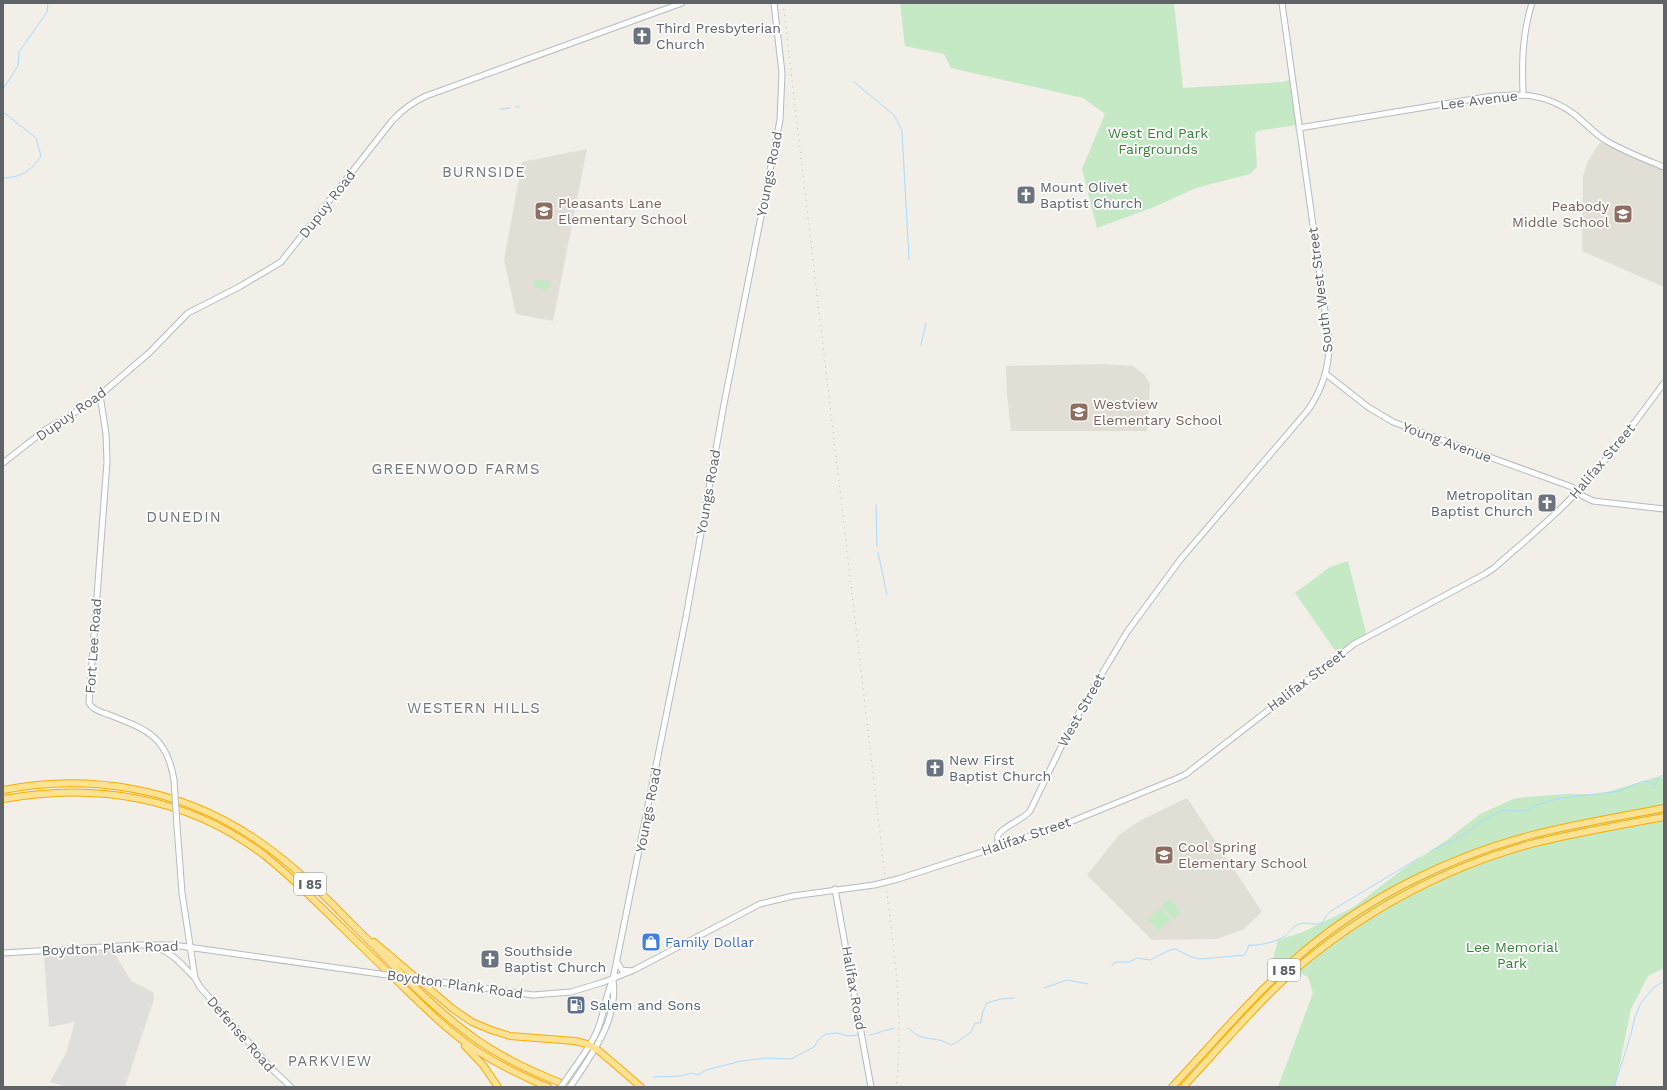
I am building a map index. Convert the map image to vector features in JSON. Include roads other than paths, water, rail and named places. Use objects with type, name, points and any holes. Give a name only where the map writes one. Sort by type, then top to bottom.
[{"type":"highway","name":"I 85","points":[[3,790],[52,783],[110,785],[154,794],[196,807],[226,821],[268,848],[291,867],[352,923],[434,1004],[467,1033],[512,1061],[571,1087]]},
{"type":"highway","name":"I 85","points":[[3,799],[41,793],[65,792],[118,795],[166,806],[192,815],[225,830],[264,855],[294,880],[419,1002],[452,1032],[495,1062],[548,1087]]},
{"type":"highway","name":"I 85","points":[[1172,1087],[1255,997],[1296,958],[1356,913],[1417,878],[1480,851],[1528,836],[1664,808]]},
{"type":"highway","name":"I 85","points":[[1183,1087],[1264,1000],[1314,954],[1368,916],[1417,887],[1482,860],[1530,845],[1664,817]]},
{"type":"highway","points":[[352,923],[453,1009],[472,1022],[510,1036],[575,1041],[589,1045],[596,1049],[640,1087]]},
{"type":"highway","points":[[452,1032],[476,1057],[498,1087]]},
{"type":"street","name":"Dupuy Road","points":[[3,463],[45,430],[84,407],[100,395],[149,353],[188,313],[239,287],[282,262],[388,126],[398,115],[414,102],[426,96],[682,3]]},
{"type":"street","name":"Youngs Road","points":[[613,979],[686,619],[724,404],[780,120],[782,74],[774,3]]},
{"type":"street","name":"South West Street","points":[[1156,591],[1180,560],[1308,410],[1320,391],[1326,374],[1329,358],[1329,340],[1282,3]]},
{"type":"street","points":[[1523,94],[1522,49],[1526,23],[1532,3]]},
{"type":"street","name":"Lee Avenue","points":[[1299,128],[1486,97],[1508,94],[1523,94],[1556,103],[1574,114],[1605,140],[1621,149],[1664,167]]},
{"type":"street","name":"Young Avenue","points":[[1326,374],[1368,408],[1393,422],[1572,488],[1589,499],[1599,502],[1664,509]]},
{"type":"street","name":"Halifax Street","points":[[887,882],[1045,831],[1186,774],[1354,644],[1494,568],[1550,519],[1578,492],[1623,439],[1664,383]]},
{"type":"street","name":"Fort Lee Road","points":[[100,395],[106,434],[107,462],[89,703],[95,709],[140,728],[156,738],[168,756],[174,780],[182,893],[190,947]]},
{"type":"street","name":"West Street","points":[[999,846],[997,838],[999,833],[1024,818],[1030,811],[1062,745],[1092,690],[1127,632],[1156,591]]},
{"type":"street","name":"Boydton Plank Road","points":[[3,953],[150,944],[190,947],[434,982],[540,995],[571,992],[613,979],[634,970],[760,904],[779,899],[887,882]]},
{"type":"street","name":"Halifax Road","points":[[836,890],[871,1087]]},
{"type":"street","name":"Defense Road","points":[[150,944],[170,953],[180,962],[272,1069],[291,1087]]},
{"type":"street","name":"Defense Road","points":[[190,947],[194,978]]},
{"type":"street","points":[[617,961],[622,970],[634,970]]},
{"type":"street","points":[[561,1087],[589,1045],[600,1024],[608,990],[613,979]]},
{"type":"street","points":[[571,1087],[596,1049],[610,1016],[615,991],[613,979]]},
{"type":"waterway","points":[[3,89],[18,66],[19,52],[47,12],[48,3]]},
{"type":"waterway","points":[[854,82],[894,115],[902,131],[909,259]]},
{"type":"waterway","points":[[500,109],[510,108]]},
{"type":"waterway","points":[[3,112],[36,138],[41,156],[25,173],[3,178]]},
{"type":"waterway","points":[[921,345],[926,323]]},
{"type":"waterway","points":[[876,505],[877,546]]},
{"type":"waterway","points":[[878,552],[887,595]]},
{"type":"waterway","points":[[1431,851],[1462,836],[1479,823],[1502,810],[1523,811],[1556,799],[1620,791],[1647,781],[1653,785],[1660,776],[1664,776]]},
{"type":"waterway","points":[[1112,966],[1115,962],[1129,962],[1137,958],[1150,960],[1170,950],[1176,949],[1191,957],[1200,959],[1245,955],[1249,945],[1262,944],[1277,940],[1285,936],[1299,924],[1317,924],[1323,922],[1331,911],[1419,858]]},
{"type":"waterway","points":[[1044,988],[1067,980],[1088,984]]},
{"type":"waterway","points":[[1614,1087],[1630,1038],[1635,1017],[1641,1003],[1653,988],[1664,981]]},
{"type":"waterway","points":[[908,1028],[920,1036],[939,1040],[951,1045],[971,1032],[975,1023],[981,1023],[982,1015],[987,1003],[1001,999],[1014,998]]},
{"type":"waterway","points":[[870,1035],[894,1028]]},
{"type":"waterway","points":[[654,1077],[680,1076],[692,1073],[698,1075],[706,1070],[741,1061],[767,1058],[791,1059],[814,1047],[819,1039],[826,1034],[837,1033],[848,1036],[858,1035]]},
{"type":"railway","points":[[783,3],[896,970],[899,1028],[899,1058],[896,1087]]},
{"type":"place","name":"Third Presbyterian Church","points":[[642,36]]},
{"type":"place","name":"Mount Olivet Baptist Church","points":[[1026,195]]},
{"type":"place","name":"Pleasants Lane Elementary School","points":[[544,211]]},
{"type":"place","name":"Peabody Middle School","points":[[1623,214]]},
{"type":"place","name":"Westview Elementary School","points":[[1079,412]]},
{"type":"place","name":"Metropolitan Baptist Church","points":[[1547,503]]},
{"type":"place","name":"New First Baptist Church","points":[[935,768]]},
{"type":"place","name":"Cool Spring Elementary School","points":[[1164,855]]},
{"type":"place","name":"Family Dollar","points":[[651,942]]},
{"type":"place","name":"Southside Baptist Church","points":[[490,959]]},
{"type":"place","name":"Salem and Sons","points":[[576,1005]]},
{"type":"district","name":"BURNSIDE","points":[[484,172]]},
{"type":"district","name":"GREENWOOD FARMS","points":[[456,469]]},
{"type":"district","name":"DUNEDIN","points":[[184,517]]},
{"type":"district","name":"WESTERN HILLS","points":[[474,708]]},
{"type":"district","name":"PARKVIEW","points":[[330,1061]]},
{"type":"park label","name":"West End Park Fairgrounds","points":[[1158,142]]},
{"type":"park label","name":"Lee Memorial Park","points":[[1512,956]]}]
